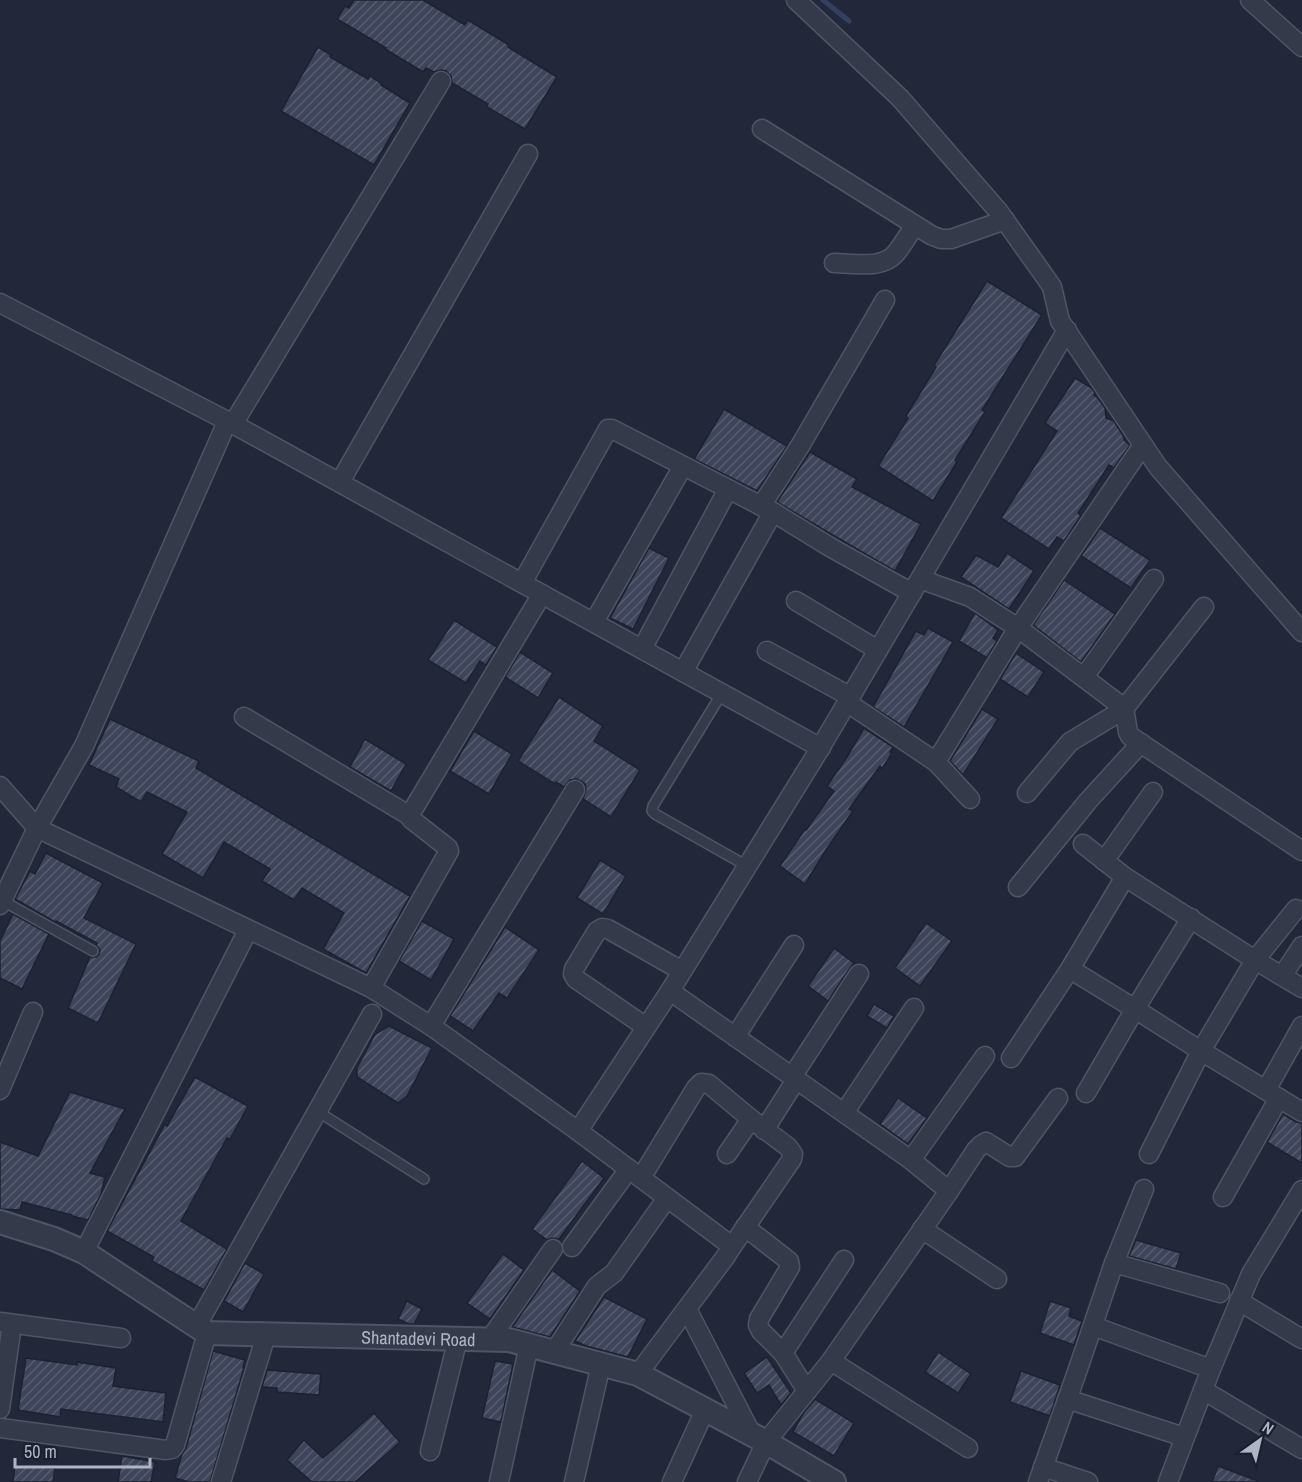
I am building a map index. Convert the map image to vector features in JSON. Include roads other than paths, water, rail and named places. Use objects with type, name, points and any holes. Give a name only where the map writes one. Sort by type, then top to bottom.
[{"type":"street","points":[[796,0],[900,98],[1005,220],[1052,287],[1060,321],[1158,467],[1302,632]]},
{"type":"street","points":[[1250,0],[1302,47]]},
{"type":"street","points":[[1,903],[37,828],[84,746],[230,423],[441,81]]},
{"type":"street","points":[[762,129],[940,239],[951,239],[1005,220]]},
{"type":"street","points":[[340,482],[528,154]]},
{"type":"street","points":[[834,263],[878,264],[888,260],[897,252],[915,225]]},
{"type":"street","points":[[683,672],[800,446],[885,300]]},
{"type":"street","points":[[0,303],[340,482],[820,748]]},
{"type":"street","points":[[578,1131],[670,991],[820,748],[1067,330]]},
{"type":"street","points":[[522,583],[608,429],[612,429],[767,509],[830,547],[916,586],[970,597],[1018,628],[1124,708],[1130,736],[1302,851]]},
{"type":"street","points":[[936,762],[1018,628],[1143,445]]},
{"type":"street","points":[[594,622],[683,466]]},
{"type":"street","points":[[642,649],[728,489]]},
{"type":"street","points":[[1084,677],[1154,579]]},
{"type":"street","points":[[410,816],[542,594]]},
{"type":"street","points":[[796,601],[878,650]]},
{"type":"street","points":[[1027,793],[1070,742],[1124,708],[1204,607]]},
{"type":"street","points":[[767,651],[849,700],[936,762],[970,799]]},
{"type":"street","points":[[243,717],[410,816],[448,848],[449,851],[371,988]]},
{"type":"street","points":[[1018,887],[1088,801],[1141,743]]},
{"type":"street","points":[[0,786],[37,828],[371,988],[431,1026],[578,1131],[725,1241],[731,1248]]},
{"type":"street","points":[[431,1026],[575,790]]},
{"type":"street","points":[[1104,861],[1153,792]]},
{"type":"street","points":[[1083,844],[1125,877],[1302,988]]},
{"type":"street","points":[[1011,1058],[1070,969],[1125,877]]},
{"type":"street","points":[[1149,1154],[1201,1051],[1255,960],[1296,909]]},
{"type":"street","points":[[1086,1094],[1191,918]]},
{"type":"street","points":[[646,1027],[576,979],[573,974],[597,931],[602,928],[608,929],[682,971]]},
{"type":"street","points":[[1280,929],[1302,945],[1282,976]]},
{"type":"street","points":[[84,1252],[248,930]]},
{"type":"street","points":[[735,1037],[795,945]]},
{"type":"street","points":[[1070,969],[1302,1112]]},
{"type":"street","points":[[727,1154],[757,1124],[794,1078],[860,974]]},
{"type":"street","points":[[670,991],[911,1160],[949,1191]]},
{"type":"street","points":[[844,1113],[914,1008]]},
{"type":"street","points":[[0,1090],[33,1012]]},
{"type":"street","points":[[0,1428],[172,1449],[175,1445],[202,1330],[317,1111],[372,1014]]},
{"type":"street","points":[[1223,1197],[1273,1094],[1302,1026]]},
{"type":"street","points":[[911,1160],[985,1056]]},
{"type":"street","points":[[572,1247],[635,1173],[701,1083],[709,1084],[788,1147],[793,1154],[792,1159],[726,1256],[638,1374]]},
{"type":"street","points":[[747,1482],[759,1439],[807,1391],[831,1361],[981,1145],[986,1142],[1015,1157],[1058,1098]]},
{"type":"street","points":[[1088,1482],[1040,1475],[1114,1263],[1144,1189]]},
{"type":"street","points":[[1168,1482],[1210,1369],[1255,1266],[1302,1190]]},
{"type":"street","points":[[554,1352],[597,1286],[614,1273],[667,1198]]},
{"type":"street","points":[[0,1222],[54,1239],[84,1252],[202,1330]]},
{"type":"street","points":[[745,1227],[789,1261],[790,1267],[759,1319],[758,1325],[783,1353],[807,1391]]},
{"type":"street","points":[[922,1229],[996,1279]]},
{"type":"street","points":[[490,1339],[553,1249]]},
{"type":"street","points":[[783,1353],[844,1260]]},
{"type":"street","points":[[1114,1263],[1220,1293]]},
{"type":"street","points":[[1239,1301],[1302,1340]]},
{"type":"street","points":[[687,1309],[759,1439]]},
{"type":"street","points":[[0,1409],[6,1323],[121,1338]]},
{"type":"street","points":[[1093,1326],[1210,1369]]},
{"type":"street","name":"Shantadevi Road","points":[[202,1330],[266,1335],[509,1340],[638,1374],[759,1439],[822,1479]]},
{"type":"street","points":[[221,1482],[266,1335]]},
{"type":"street","points":[[430,1451],[458,1338]]},
{"type":"street","points":[[499,1482],[529,1345]]},
{"type":"street","points":[[831,1361],[968,1448]]},
{"type":"street","points":[[574,1482],[601,1364]]},
{"type":"street","points":[[1203,1390],[1302,1449]]},
{"type":"street","points":[[1068,1399],[1184,1437]]},
{"type":"street","points":[[672,1482],[705,1410]]},
{"type":"lane","points":[[722,693],[652,811],[747,866]]},
{"type":"lane","points":[[1,903],[93,951]]},
{"type":"lane","points":[[317,1111],[424,1179]]},
{"type":"waterway","points":[[823,0],[849,21]]}]
